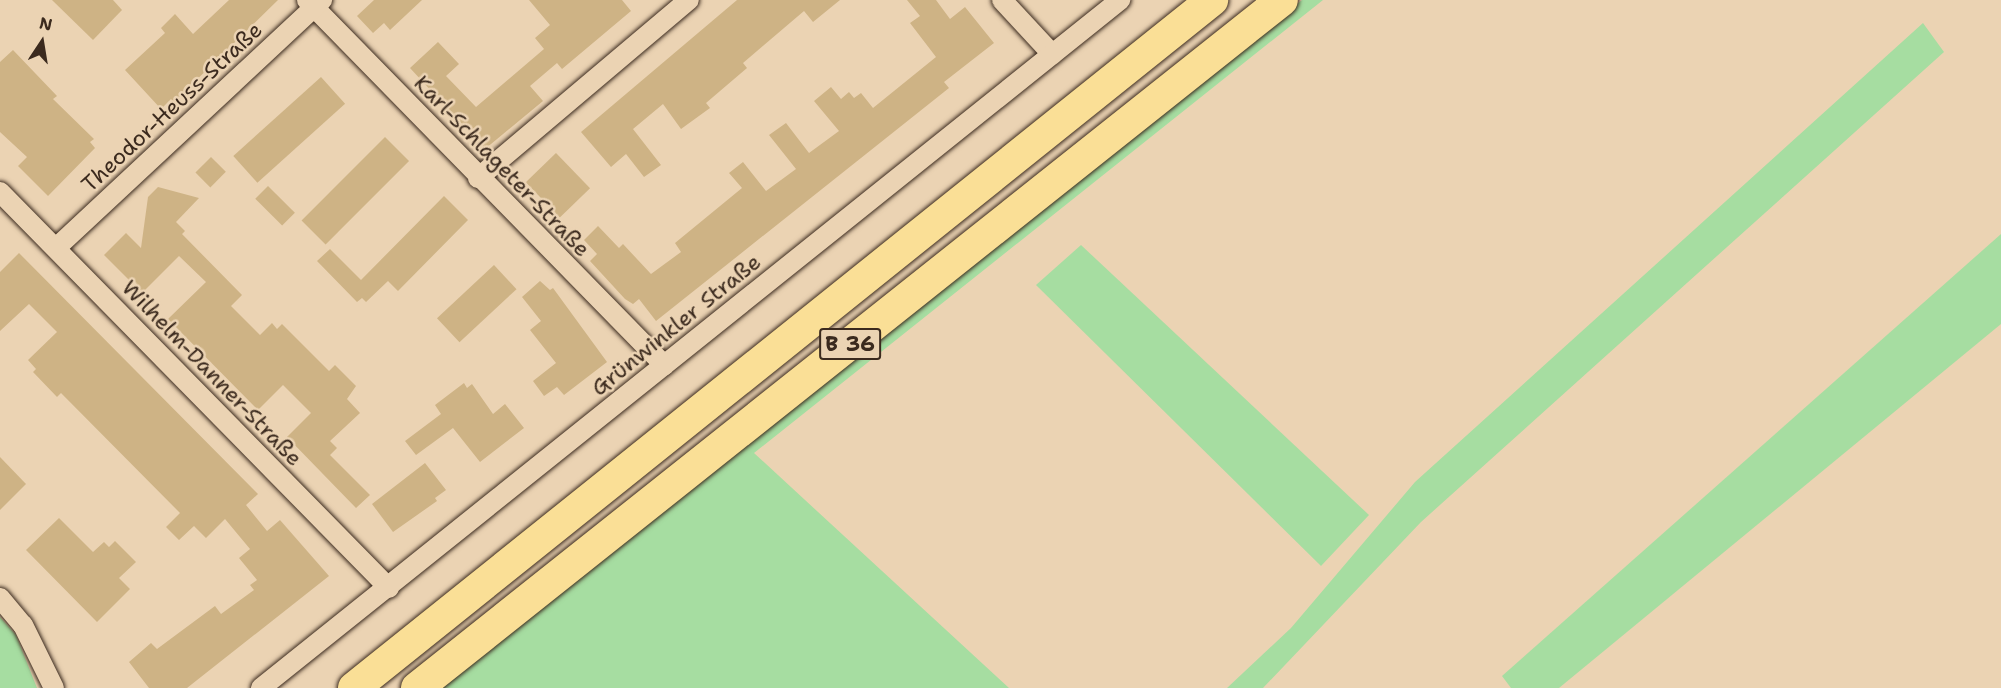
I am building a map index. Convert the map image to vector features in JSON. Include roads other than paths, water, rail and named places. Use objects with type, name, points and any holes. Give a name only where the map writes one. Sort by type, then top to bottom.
[{"type":"main road","name":"B 36","points":[[354,688],[1212,0]]},
{"type":"main road","name":"B 36","points":[[417,688],[1282,0]]},
{"type":"street","points":[[478,178],[689,0]]},
{"type":"street","points":[[1002,0],[1052,54]]},
{"type":"street","name":"Grünwinkler Straße","points":[[261,688],[389,588],[1120,0]]},
{"type":"street","name":"Karl-Schlageter-Straße","points":[[314,2],[478,178],[664,365]]},
{"type":"street","name":"Theodor-Heuss-Straße","points":[[56,249],[314,2]]},
{"type":"street","name":"Wilhelm-Danner-Straße","points":[[0,192],[389,588]]},
{"type":"street","points":[[0,598],[23,625],[54,688]]}]
